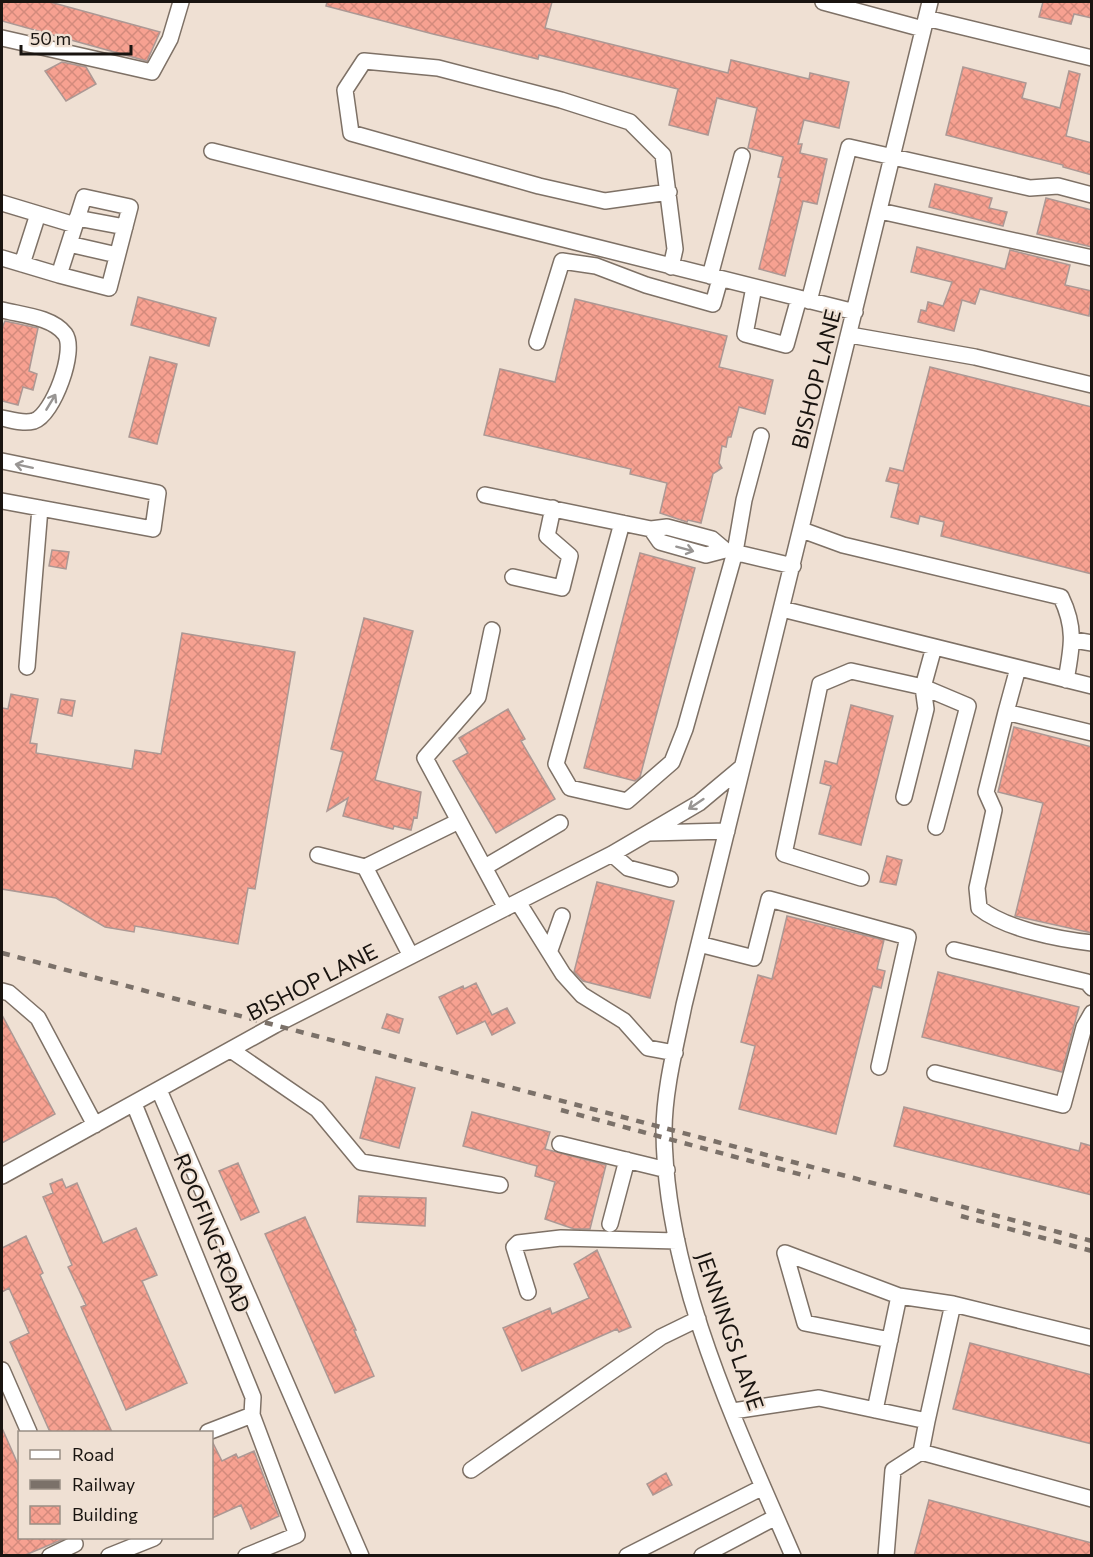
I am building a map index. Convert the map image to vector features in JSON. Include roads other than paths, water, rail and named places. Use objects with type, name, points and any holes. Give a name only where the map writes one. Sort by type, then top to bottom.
[{"type":"street","points":[[2,41],[152,72],[170,39],[181,2]]},
{"type":"street","points":[[823,2],[1092,58]]},
{"type":"street","name":"BISHOP LANE","points":[[727,831],[930,2]]},
{"type":"street","points":[[669,192],[605,201],[539,186],[351,132],[345,90],[364,60],[438,68],[561,100],[630,122],[663,155],[669,192],[675,249],[671,267]]},
{"type":"street","points":[[753,287],[745,334],[786,345],[804,299],[849,147],[1029,188],[1058,186],[1092,195]]},
{"type":"street","points":[[212,151],[855,312]]},
{"type":"street","points":[[537,342],[562,261],[596,266],[646,285],[713,304],[715,277],[742,156]]},
{"type":"street","points":[[2,258],[22,264],[109,288],[130,207],[84,197],[59,274]]},
{"type":"street","points":[[2,203],[38,214],[125,227]]},
{"type":"street","points":[[880,211],[1092,258]]},
{"type":"street","points":[[22,264],[38,214]]},
{"type":"street","points":[[69,244],[117,255]]},
{"type":"street","points":[[2,310],[54,323],[67,336],[69,349],[58,391],[47,410],[36,420],[20,422],[2,418]]},
{"type":"street","points":[[850,335],[975,357],[1092,385]]},
{"type":"street","points":[[622,523],[556,764],[570,788],[627,801],[672,762],[685,729],[761,436]]},
{"type":"street","points":[[2,461],[158,493],[153,529],[2,501]]},
{"type":"street","points":[[485,495],[651,529],[667,527],[712,539],[730,551],[793,566]]},
{"type":"street","points":[[27,666],[40,508]]},
{"type":"street","points":[[513,577],[562,588],[570,556],[548,536],[553,508]]},
{"type":"street","points":[[802,530],[843,545],[1061,597],[1069,612],[1074,640],[1066,680]]},
{"type":"street","points":[[782,609],[1092,686]]},
{"type":"street","points":[[492,630],[478,697],[425,758],[485,867],[512,905],[550,951],[563,974],[582,995],[624,1021],[648,1048],[675,1053]]},
{"type":"street","points":[[1074,640],[1092,644]]},
{"type":"street","points":[[904,796],[926,709],[923,687],[934,647]]},
{"type":"street","points":[[1018,668],[986,792],[994,810],[977,888],[979,908],[992,918],[1011,925],[1092,943]]},
{"type":"street","points":[[861,878],[784,854],[820,684],[851,671],[923,687],[968,706],[936,827]]},
{"type":"street","points":[[1005,712],[1092,733]]},
{"type":"street","name":"BISHOP LANE","points":[[2,1176],[231,1050],[612,854],[699,803],[742,767]]},
{"type":"street","points":[[318,855],[365,867],[459,821]]},
{"type":"street","points":[[485,867],[560,823]]},
{"type":"street","points":[[646,833],[727,831]]},
{"type":"street","name":"JENNINGS LANE","points":[[727,831],[675,1053],[664,1128],[667,1170],[677,1241],[698,1319],[763,1487],[793,1556]]},
{"type":"street","points":[[612,854],[628,868],[670,879]]},
{"type":"street","points":[[365,867],[411,956]]},
{"type":"street","points":[[699,944],[754,958],[769,899],[908,937],[879,1067]]},
{"type":"street","points":[[550,951],[562,916]]},
{"type":"street","points":[[954,950],[1087,982],[1092,988]]},
{"type":"street","points":[[2,991],[9,993],[38,1018],[95,1125]]},
{"type":"street","points":[[935,1073],[1063,1105],[1084,1027],[1092,1014]]},
{"type":"street","points":[[231,1050],[317,1109],[361,1162],[500,1185]]},
{"type":"street","points":[[159,1090],[360,1556]]},
{"type":"street","name":"ROOFING ROAD","points":[[134,1104],[248,1379],[253,1397],[252,1415],[297,1535],[246,1556]]},
{"type":"street","points":[[560,1144],[667,1170]]},
{"type":"street","points":[[610,1224],[627,1160]]},
{"type":"street","points":[[528,1292],[514,1246],[518,1243],[561,1238],[677,1241]]},
{"type":"street","points":[[890,1340],[805,1323],[785,1253],[899,1296],[953,1304],[1092,1338]]},
{"type":"street","points":[[875,1410],[899,1296]]},
{"type":"street","points":[[886,1556],[893,1470],[921,1452],[953,1304]]},
{"type":"street","points":[[471,1470],[661,1337],[698,1319]]},
{"type":"street","points":[[2,1370],[29,1431]]},
{"type":"street","points":[[733,1411],[819,1398],[927,1421]]},
{"type":"street","points":[[211,1431],[252,1415]]},
{"type":"street","points":[[921,1452],[1092,1499]]},
{"type":"street","points":[[627,1556],[763,1487]]},
{"type":"street","points":[[702,1556],[776,1517]]},
{"type":"street","points":[[109,1556],[152,1539]]},
{"type":"street","points":[[50,1556],[76,1546]]},
{"type":"railway","points":[[2,953],[1092,1241]]},
{"type":"railway","points":[[561,1110],[810,1177]]},
{"type":"railway","points":[[961,1216],[1092,1251]]}]
